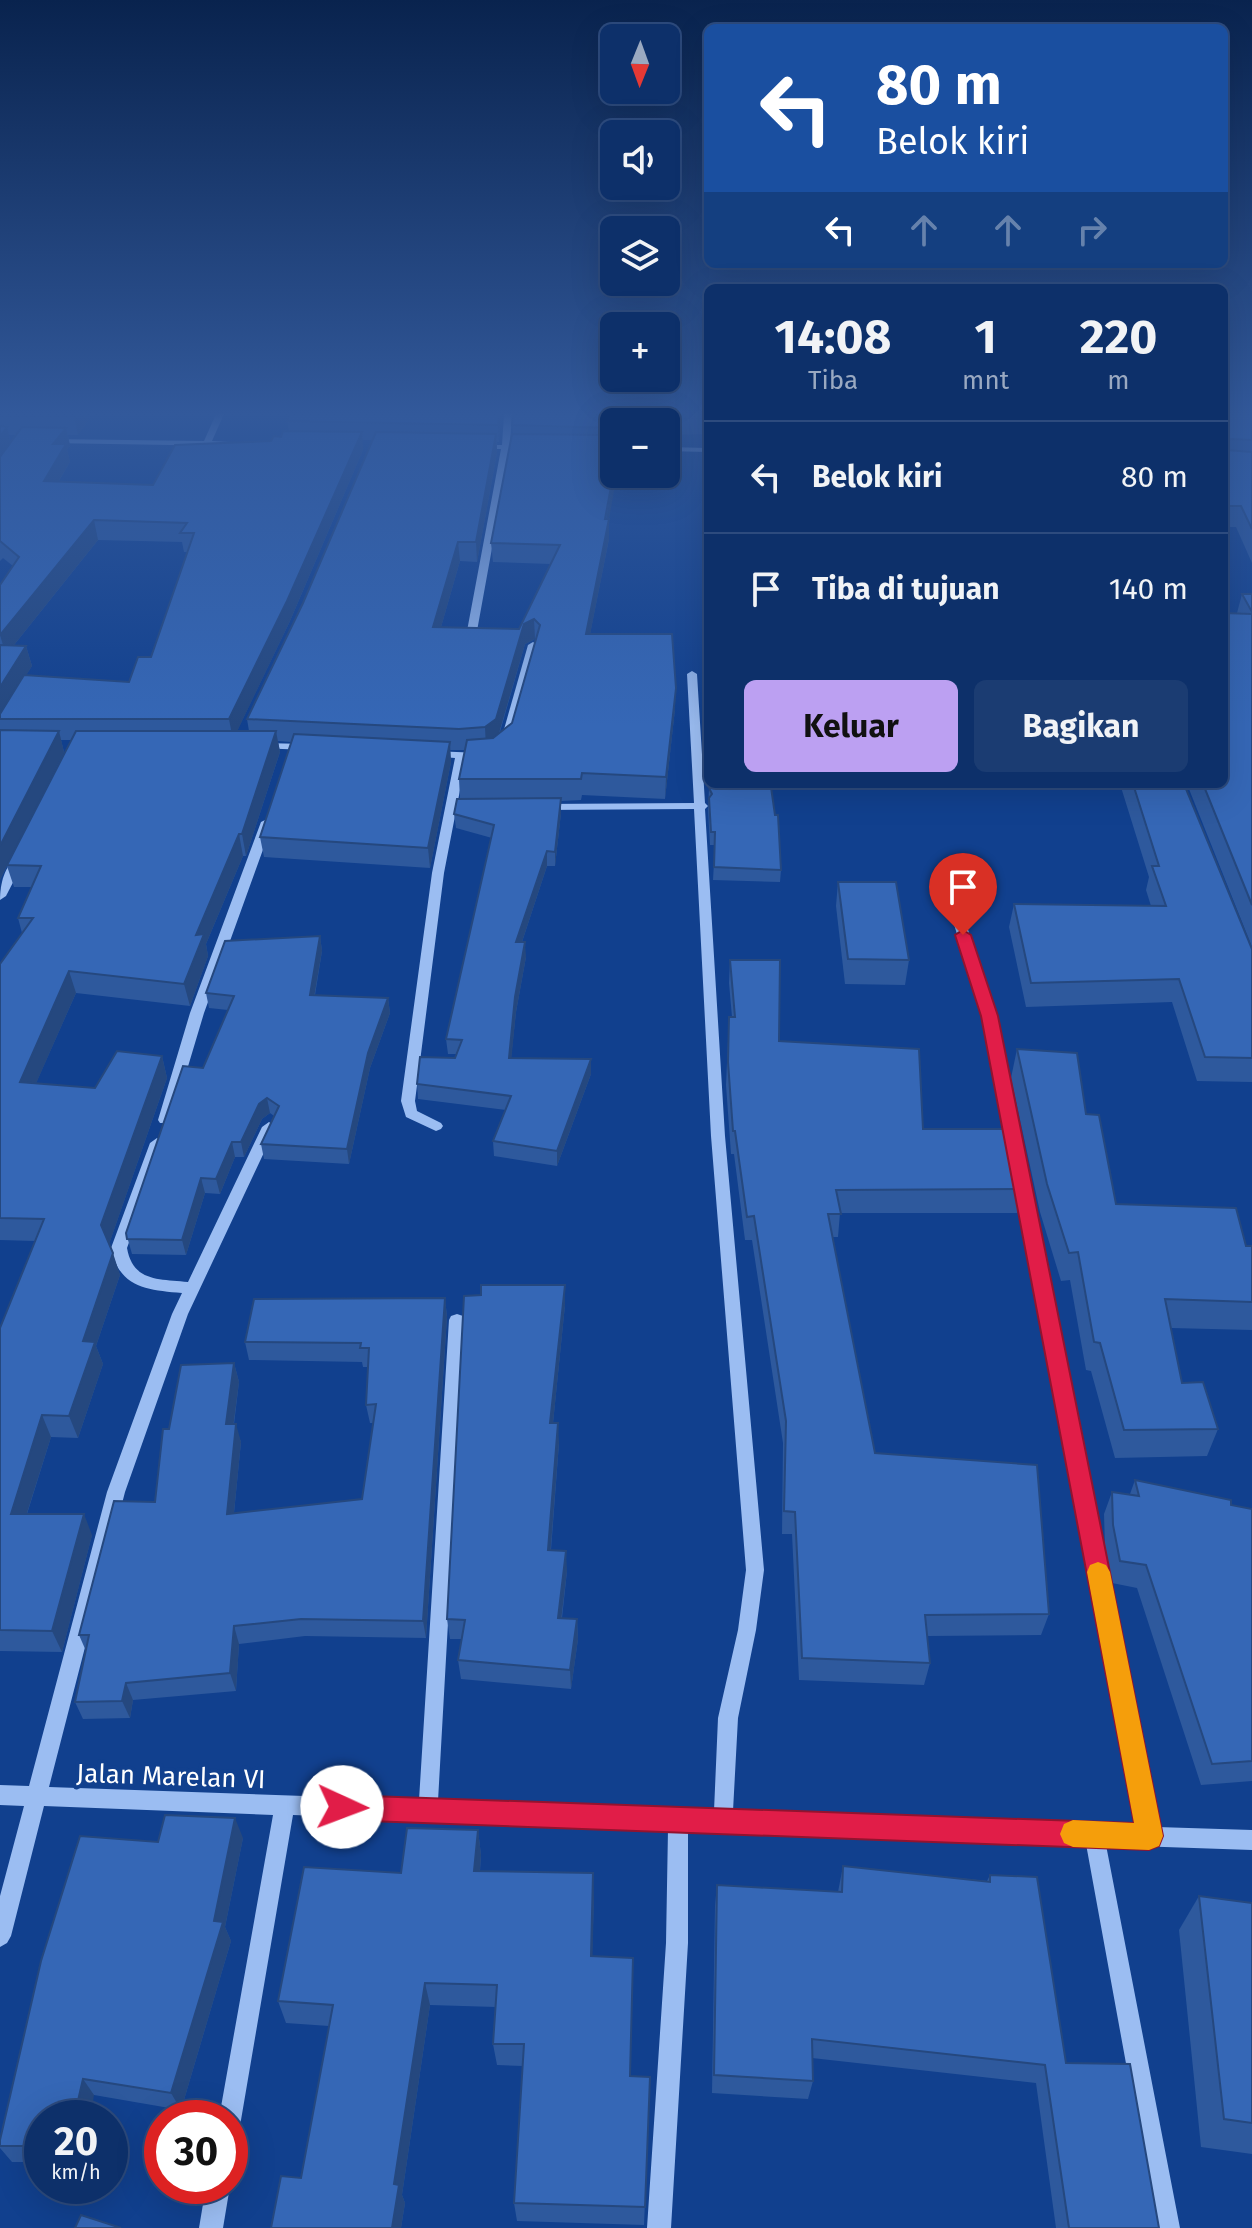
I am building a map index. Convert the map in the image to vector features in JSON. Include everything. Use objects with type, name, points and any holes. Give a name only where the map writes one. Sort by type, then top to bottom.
[{"type":"street","points":[[472,631],[493,518]]},
{"type":"street","points":[[415,753],[461,756],[495,751],[505,743],[533,645]]},
{"type":"street","points":[[692,674],[702,806],[718,1136],[755,1570],[747,1630],[728,1718],[723,1821]]},
{"type":"street","points":[[252,746],[322,748]]},
{"type":"street","points":[[287,761],[291,746]]},
{"type":"street","points":[[436,1126],[411,1114],[408,1101],[438,873],[461,756]]},
{"type":"street","points":[[193,1288],[138,1281],[126,1273],[120,1261],[119,1248],[167,1114],[197,1013],[272,805]]},
{"type":"street","points":[[531,807],[702,806]]},
{"type":"street","points":[[453,807],[469,807]]},
{"type":"street","points":[[0,896],[21,855]]},
{"type":"street","points":[[955,908],[989,1016],[1149,1836]]},
{"type":"street","points":[[0,1936],[116,1492],[142,1415],[193,1288],[272,1120]]},
{"type":"street","points":[[428,1810],[457,1320]]},
{"type":"street","name":"Jalan Marelan VI","points":[[0,1795],[1252,1840]]},
{"type":"street","points":[[234,2100],[285,1806]]},
{"type":"street","points":[[659,2228],[677,1943],[678,1819]]},
{"type":"street","points":[[1094,1834],[1168,2228]]},
{"type":"street","points":[[211,2228],[215,2204]]},
{"type":"building","points":[[0,518],[324,518],[229,719],[0,719],[24,675],[129,682],[138,657],[151,657],[194,533],[180,533],[187,523],[94,520],[0,635],[0,585],[19,557],[0,541]]},
{"type":"building","points":[[339,518],[480,518],[476,542],[458,542],[433,627],[519,629],[560,545],[491,543],[496,518],[609,519],[586,634],[672,634],[676,688],[666,777],[582,773],[581,779],[459,779],[467,740],[493,738],[512,723],[540,625],[534,619],[524,624],[496,719],[485,727],[459,729],[247,719],[303,603]]},
{"type":"building","points":[[1242,594],[1252,594],[1252,612]]},
{"type":"building","points":[[1228,613],[1252,614],[1252,905],[1205,788],[1228,788]]},
{"type":"building","points":[[0,645],[26,646],[0,687]]},
{"type":"building","points":[[0,730],[59,731],[0,846]]},
{"type":"building","points":[[76,731],[276,731],[242,834],[239,834],[196,935],[204,934],[184,984],[69,971],[20,1082],[95,1088],[117,1051],[162,1056],[101,1225],[113,1253],[83,1341],[95,1342],[69,1416],[42,1415],[11,1514],[84,1514],[52,1631],[0,1630],[0,1328],[44,1219],[0,1218],[0,964],[33,918],[18,918],[41,866],[7,865]]},
{"type":"building","points":[[294,734],[450,742],[428,848],[260,837]]},
{"type":"building","points":[[709,788],[771,788],[775,815],[778,815],[781,870],[714,867],[715,832],[711,832],[709,798],[712,794]]},
{"type":"building","points":[[1134,788],[1186,788],[1252,949],[1252,1058],[1205,1057],[1179,979],[1031,983],[1014,904],[1166,906],[1152,866],[1159,866]]},
{"type":"building","points":[[561,798],[555,852],[547,851],[516,942],[525,942],[509,1058],[591,1059],[557,1151],[493,1141],[511,1096],[417,1084],[420,1057],[455,1058],[462,1040],[446,1039],[494,825],[454,814],[457,799]]},
{"type":"building","points":[[838,882],[896,882],[909,960],[848,959]]},
{"type":"building","points":[[320,936],[310,995],[388,998],[368,1053],[347,1149],[261,1144],[279,1106],[267,1098],[259,1104],[241,1142],[232,1142],[216,1179],[201,1178],[182,1240],[127,1239],[126,1233],[183,1066],[203,1068],[234,996],[206,993],[225,941]]},
{"type":"building","points":[[730,960],[780,960],[779,1041],[919,1049],[923,1129],[1010,1129],[1022,1189],[836,1190],[841,1214],[828,1214],[875,1453],[1037,1465],[1049,1614],[925,1615],[930,1663],[802,1658],[795,1512],[784,1511],[786,1421],[754,1216],[747,1217],[733,1131],[728,1062],[729,1017],[735,1017]]},
{"type":"building","points":[[1017,1049],[1077,1053],[1086,1114],[1099,1115],[1116,1204],[1236,1208],[1246,1246],[1252,1246],[1252,1302],[1165,1299],[1182,1383],[1203,1382],[1218,1429],[1124,1430],[1100,1343],[1094,1342],[1078,1252],[1069,1253],[1047,1184]]},
{"type":"building","points":[[481,1285],[565,1285],[550,1423],[558,1423],[548,1550],[566,1551],[558,1618],[577,1619],[570,1670],[458,1660],[465,1620],[447,1619],[464,1296],[481,1295]]},
{"type":"building","points":[[445,1298],[423,1621],[301,1619],[234,1626],[230,1673],[126,1683],[122,1701],[75,1702],[89,1635],[79,1635],[114,1501],[155,1502],[163,1429],[169,1429],[181,1365],[234,1363],[226,1424],[236,1424],[227,1514],[362,1499],[376,1404],[366,1405],[369,1348],[360,1348],[361,1343],[245,1342],[254,1299]]},
{"type":"building","points":[[1135,1480],[1231,1500],[1231,1505],[1252,1509],[1252,1761],[1212,1764],[1146,1565],[1120,1561],[1113,1525],[1112,1492],[1139,1496]]},
{"type":"building","points":[[165,1815],[235,1818],[214,1921],[223,1922],[171,2093],[83,2079],[78,2100],[24,2100],[24,2146],[0,2146],[41,1961],[80,1836],[158,1842]]},
{"type":"building","points":[[407,1828],[478,1830],[474,1871],[593,1873],[591,1956],[633,1958],[630,2076],[650,2077],[645,2207],[514,2203],[524,2044],[493,2044],[497,1985],[425,1983],[394,2184],[399,2185],[392,2228],[271,2228],[281,2176],[301,2178],[333,2005],[278,2001],[304,1867],[401,1873]]},
{"type":"building","points":[[843,1866],[990,1882],[990,1875],[1037,1877],[1066,2063],[1130,2064],[1159,2228],[1069,2228],[1045,2065],[812,2039],[813,2081],[714,2075],[717,1885],[842,1892]]},
{"type":"building","points":[[1199,1896],[1252,1903],[1252,2123],[1224,2119]]},
{"type":"building","points":[[81,2215],[121,2228],[75,2228]]},
{"type":"slow traffic","points":[[1073,1834],[1149,1836],[1098,1572]]},
{"type":"route","points":[[342,1807],[1149,1836],[989,1016],[963,935]]}]
